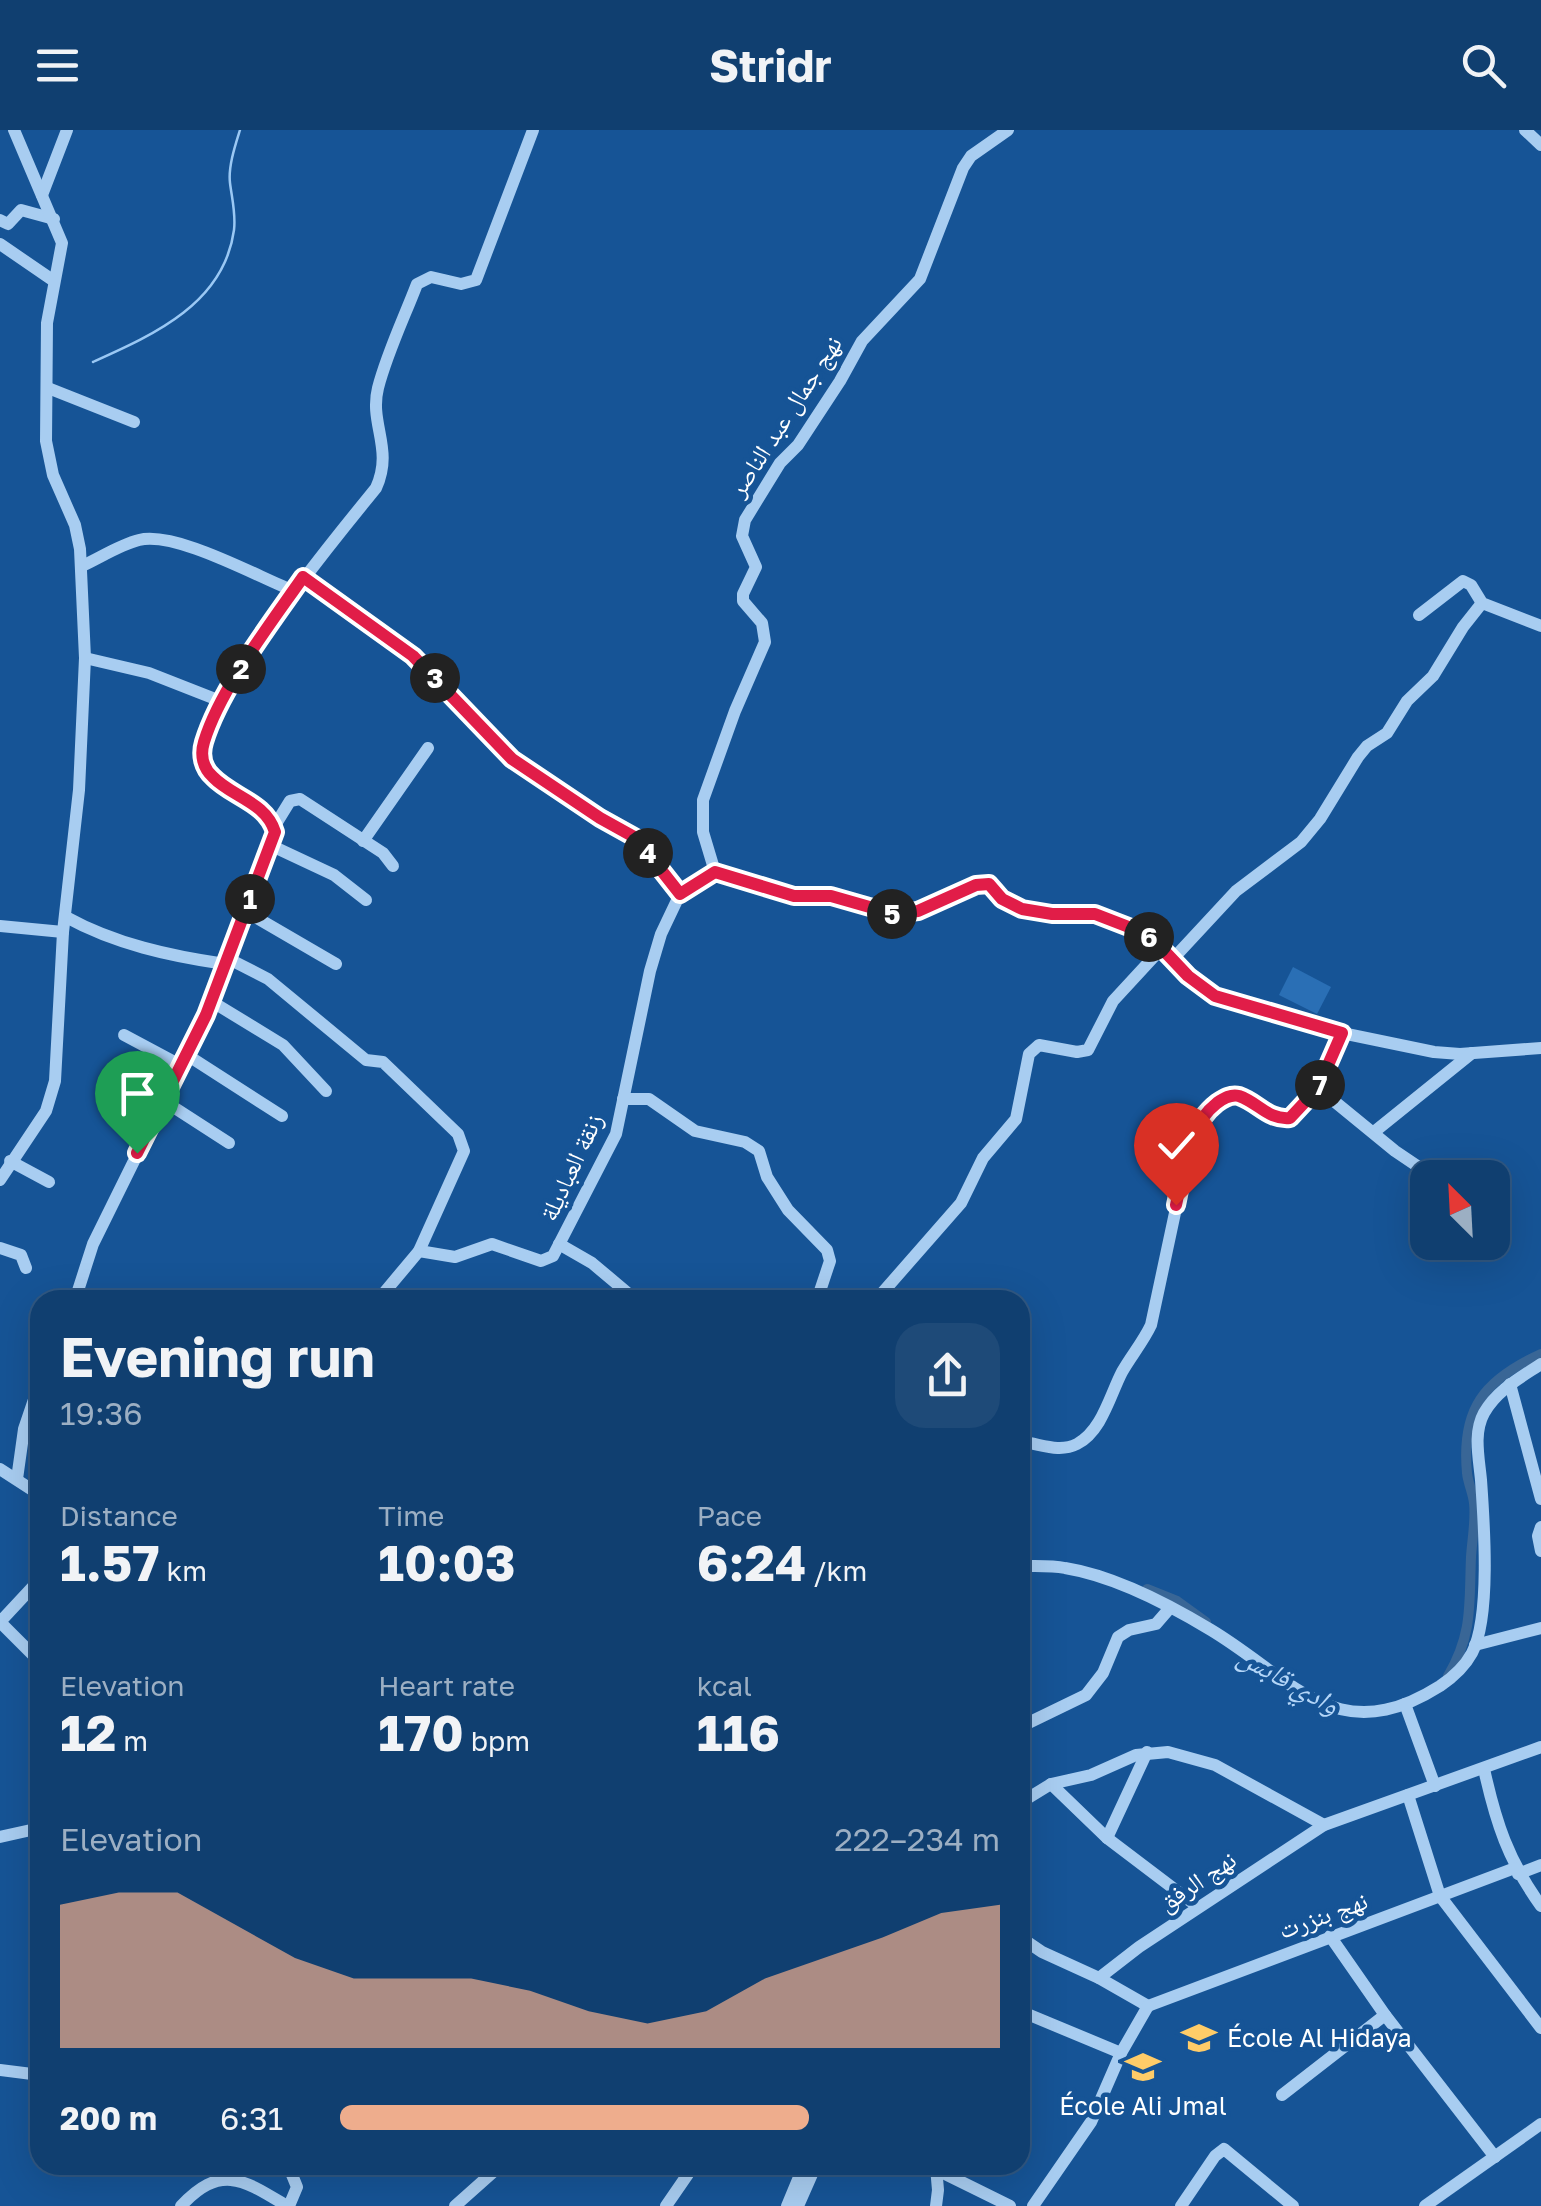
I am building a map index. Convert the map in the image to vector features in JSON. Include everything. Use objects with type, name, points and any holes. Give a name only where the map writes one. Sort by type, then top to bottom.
[{"type":"street","points":[[0,1179],[40,1121],[54,1091],[79,790],[85,658],[82,566],[75,526],[47,454],[47,323],[62,244],[14,130]]},
{"type":"street","points":[[42,195],[67,130]]},
{"type":"street","points":[[274,827],[263,811],[215,780],[203,762],[204,742],[223,702],[294,590],[376,488],[384,472],[377,390],[417,284],[432,277],[462,284],[476,280],[533,130]]},
{"type":"street","name":"نهج جمال عبد الناصر","points":[[715,872],[704,832],[703,800],[765,642],[762,623],[744,601],[743,594],[756,568],[742,536],[745,520],[780,463],[798,445],[840,381],[862,341],[920,279],[971,156],[1008,130]]},
{"type":"street","points":[[1526,130],[1541,144]]},
{"type":"street","points":[[0,220],[10,223],[20,210],[54,219]]},
{"type":"street","points":[[0,244],[54,280]]},
{"type":"street","points":[[48,388],[134,422]]},
{"type":"street","points":[[82,566],[138,540],[158,538],[294,590]]},
{"type":"street","points":[[303,577],[413,656],[512,759],[589,812],[636,838],[680,894],[715,872],[794,896],[831,896],[894,914],[918,911],[976,885],[989,884],[1002,899],[1022,909],[1095,914],[1139,931],[1188,976],[1232,1003],[1342,1033],[1434,1052],[1541,1048]]},
{"type":"street","points":[[1420,615],[1463,581],[1471,585],[1482,603],[1541,626]]},
{"type":"street","points":[[1171,960],[1236,891],[1300,842],[1320,820],[1358,757],[1390,730],[1407,702],[1433,676],[1482,603]]},
{"type":"street","points":[[85,658],[149,673],[223,702]]},
{"type":"street","points":[[363,840],[428,748]]},
{"type":"street","points":[[79,1290],[93,1244],[211,1001],[274,827],[290,801],[300,799],[383,853],[393,866]]},
{"type":"street","points":[[270,845],[334,875],[366,900]]},
{"type":"street","name":"زنقة العباديلة","points":[[419,1251],[455,1257],[492,1244],[547,1261],[560,1244],[616,1134],[650,971],[661,934],[680,894]]},
{"type":"street","points":[[245,911],[336,964]]},
{"type":"street","points":[[0,926],[65,924],[142,947],[226,961],[268,979],[366,1060],[384,1062],[458,1134],[464,1150],[419,1251],[386,1290]]},
{"type":"street","points":[[885,1290],[952,1214],[983,1158],[1012,1127],[1032,1050],[1039,1044],[1078,1052],[1088,1050],[1113,1002],[1161,949]]},
{"type":"street","points":[[211,1001],[284,1045],[326,1091]]},
{"type":"street","points":[[1030,1444],[1058,1449],[1075,1446],[1086,1438],[1124,1367],[1142,1344],[1151,1325],[1191,1138],[1199,1121],[1213,1106],[1233,1095],[1271,1116],[1290,1118],[1318,1088],[1342,1033]]},
{"type":"street","points":[[124,1034],[185,1061],[282,1116]]},
{"type":"street","points":[[1374,1132],[1472,1053]]},
{"type":"street","points":[[1318,1088],[1411,1160]]},
{"type":"street","points":[[623,1099],[650,1099],[695,1131],[745,1142],[759,1151],[766,1177],[788,1210],[828,1250],[830,1261],[821,1290]]},
{"type":"street","points":[[164,1101],[228,1143]]},
{"type":"street","points":[[10,1161],[49,1182]]},
{"type":"street","points":[[560,1244],[592,1263],[624,1290]]},
{"type":"street","points":[[0,1248],[20,1255],[26,1268]]},
{"type":"street","points":[[1030,1566],[1084,1571],[1139,1592],[1209,1629],[1280,1682],[1334,1708],[1360,1714],[1405,1704],[1452,1678],[1475,1645],[1484,1593],[1478,1426],[1494,1399],[1541,1364]]},
{"type":"street","points":[[1510,1384],[1541,1499]]},
{"type":"street","points":[[17,1480],[30,1411]]},
{"type":"street","points":[[0,1470],[30,1488]]},
{"type":"street","points":[[1541,1527],[1541,1550]]},
{"type":"street","points":[[30,1590],[0,1622],[30,1648]]},
{"type":"street","points":[[1030,1722],[1086,1696],[1103,1673],[1118,1637],[1129,1630],[1156,1624],[1170,1609]]},
{"type":"street","points":[[1475,1645],[1541,1628]]},
{"type":"street","points":[[1405,1704],[1435,1786]]},
{"type":"street","name":"نهج الرفق","points":[[1100,1978],[1324,1825],[1541,1747]]},
{"type":"street","points":[[1107,1838],[1147,1752]]},
{"type":"street","points":[[1030,1797],[1051,1784],[1091,1774],[1147,1752],[1197,1758],[1324,1825]]},
{"type":"street","points":[[1484,1769],[1494,1815],[1516,1871],[1541,1906]]},
{"type":"street","points":[[1051,1784],[1107,1838],[1198,1908]]},
{"type":"street","points":[[1408,1795],[1440,1896],[1541,2028]]},
{"type":"street","points":[[0,1838],[30,1830]]},
{"type":"street","name":"نهج بنزرت","points":[[1148,2006],[1440,1896],[1541,1865]]},
{"type":"street","points":[[1330,1936],[1494,2157]]},
{"type":"street","points":[[1030,1945],[1148,2006],[1121,2053],[1091,2122],[1033,2206]]},
{"type":"street","points":[[1030,2015],[1121,2053]]},
{"type":"street","points":[[1282,2095],[1385,2015]]},
{"type":"street","points":[[0,2070],[30,2074]]},
{"type":"street","points":[[1425,2206],[1541,2124]]},
{"type":"street","points":[[1180,2206],[1215,2156],[1224,2150],[1293,2206]]},
{"type":"street","points":[[237,2175],[288,2206],[297,2188],[292,2175]]},
{"type":"street","points":[[456,2206],[491,2175]]},
{"type":"street","points":[[666,2206],[687,2175]]},
{"type":"street","points":[[787,2206],[800,2175]]},
{"type":"street","points":[[798,2206],[812,2175]]},
{"type":"street","points":[[935,2175],[936,2206]]},
{"type":"street","points":[[949,2175],[1010,2206]]},
{"type":"street","points":[[181,2206],[205,2185],[240,2178]]},
{"type":"shaded area","points":[[1293,967],[1331,987],[1317,1014],[1279,995]]},
{"type":"waterway","points":[[93,362],[182,314],[216,278],[228,256],[234,230],[230,170],[240,130]]},
{"type":"waterway","name":"وادي قابس","points":[[1448,1676],[1462,1646],[1468,1618],[1474,1510],[1467,1473],[1468,1431],[1480,1399],[1491,1386],[1541,1354]]},
{"type":"waterway","name":"وادي قابس","points":[[1147,1589],[1177,1601],[1206,1622]]},
{"type":"place","name":"École Al Hidaya","points":[[1199,2038]]},
{"type":"place","name":"École Ali Jmal","points":[[1143,2067]]},
{"type":"route","points":[[137,1153],[206,1015],[275,832],[263,811],[210,774],[203,762],[204,742],[242,667],[303,577],[413,656],[512,759],[636,838],[680,894],[715,872],[794,896],[831,896],[894,914],[918,911],[976,885],[989,884],[1002,899],[1022,909],[1095,914],[1139,931],[1152,938],[1188,976],[1215,996],[1342,1033],[1318,1088],[1294,1116],[1284,1120],[1271,1116],[1233,1095],[1213,1106],[1199,1121],[1191,1138],[1176,1205]]}]
